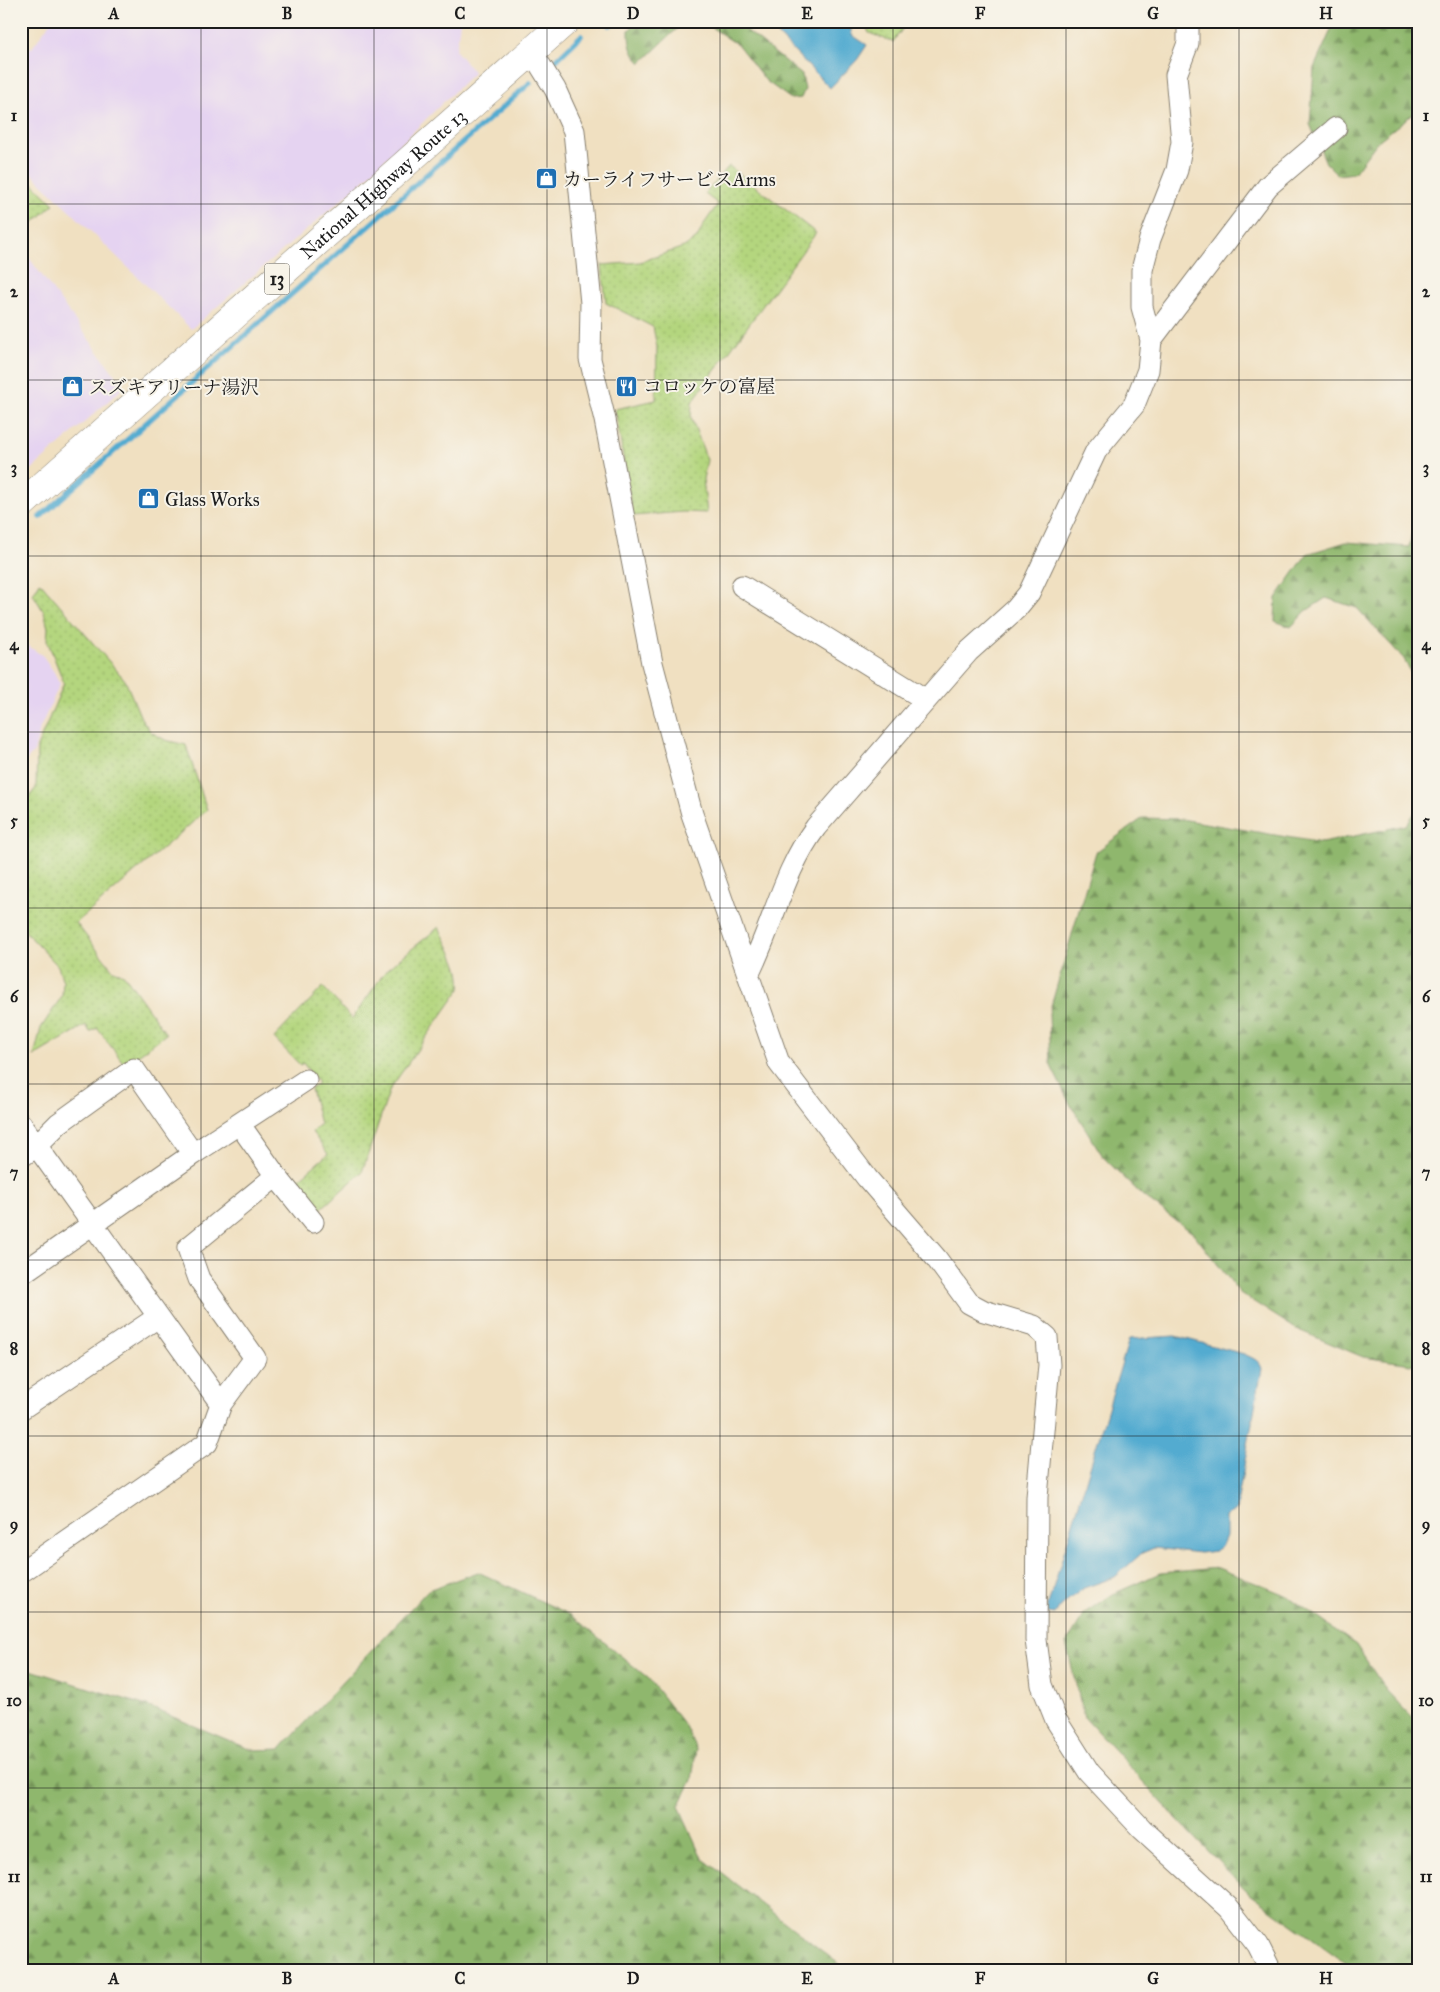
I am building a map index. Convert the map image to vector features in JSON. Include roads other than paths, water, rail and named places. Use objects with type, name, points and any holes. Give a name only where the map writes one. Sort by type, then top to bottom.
[{"type":"highway","name":"National Highway Route 13","points":[[21,505],[566,21]]},
{"type":"street","points":[[748,975],[762,947],[800,848],[816,826],[968,652],[1016,609],[1029,593],[1096,451],[1134,405],[1148,370],[1151,340],[1142,307],[1142,270],[1150,239],[1177,170],[1182,142],[1176,75],[1188,43],[1188,21]]},
{"type":"street","points":[[532,52],[555,89],[574,131],[591,303],[590,359],[605,420],[652,663],[692,814],[779,1063],[867,1178],[936,1258],[969,1303],[984,1311],[1034,1326],[1047,1337],[1049,1365],[1037,1497],[1036,1640],[1042,1685],[1056,1720],[1089,1772],[1142,1829],[1229,1908],[1258,1945],[1271,1971]]},
{"type":"street","points":[[1151,340],[1268,186],[1336,128]]},
{"type":"street","points":[[742,586],[926,700]]},
{"type":"street","points":[[29,1151],[58,1123],[134,1069],[193,1154]]},
{"type":"street","points":[[21,1274],[193,1154],[306,1080]]},
{"type":"street","points":[[21,1124],[29,1151],[92,1225],[221,1404]]},
{"type":"street","points":[[240,1125],[276,1176],[313,1222]]},
{"type":"street","points":[[21,1566],[24,1570],[207,1443],[221,1404],[255,1358],[199,1279],[188,1248],[276,1176]]},
{"type":"street","points":[[21,1409],[158,1317]]},
{"type":"water","points":[[768,21],[849,21],[852,35],[867,45],[857,60],[830,88],[766,23]]},
{"type":"water","points":[[1175,1336],[1244,1354],[1258,1361],[1262,1369],[1236,1509],[1226,1517],[1226,1536],[1221,1547],[1215,1551],[1200,1553],[1154,1548],[1142,1553],[1115,1577],[1084,1588],[1060,1606],[1055,1614],[1048,1613],[1048,1605],[1129,1339]]},
{"type":"waterway","points":[[610,25],[616,21]]},
{"type":"waterway","points":[[555,61],[581,36]]},
{"type":"waterway","points":[[40,517],[530,83]]},
{"type":"place","name":"カーライフサービスArms","points":[[547,179]]},
{"type":"place","name":"コロッケの富屋","points":[[627,386]]},
{"type":"place","name":"スズキアリーナ湯沢","points":[[73,387]]},
{"type":"place","name":"Glass Works","points":[[149,499]]}]
